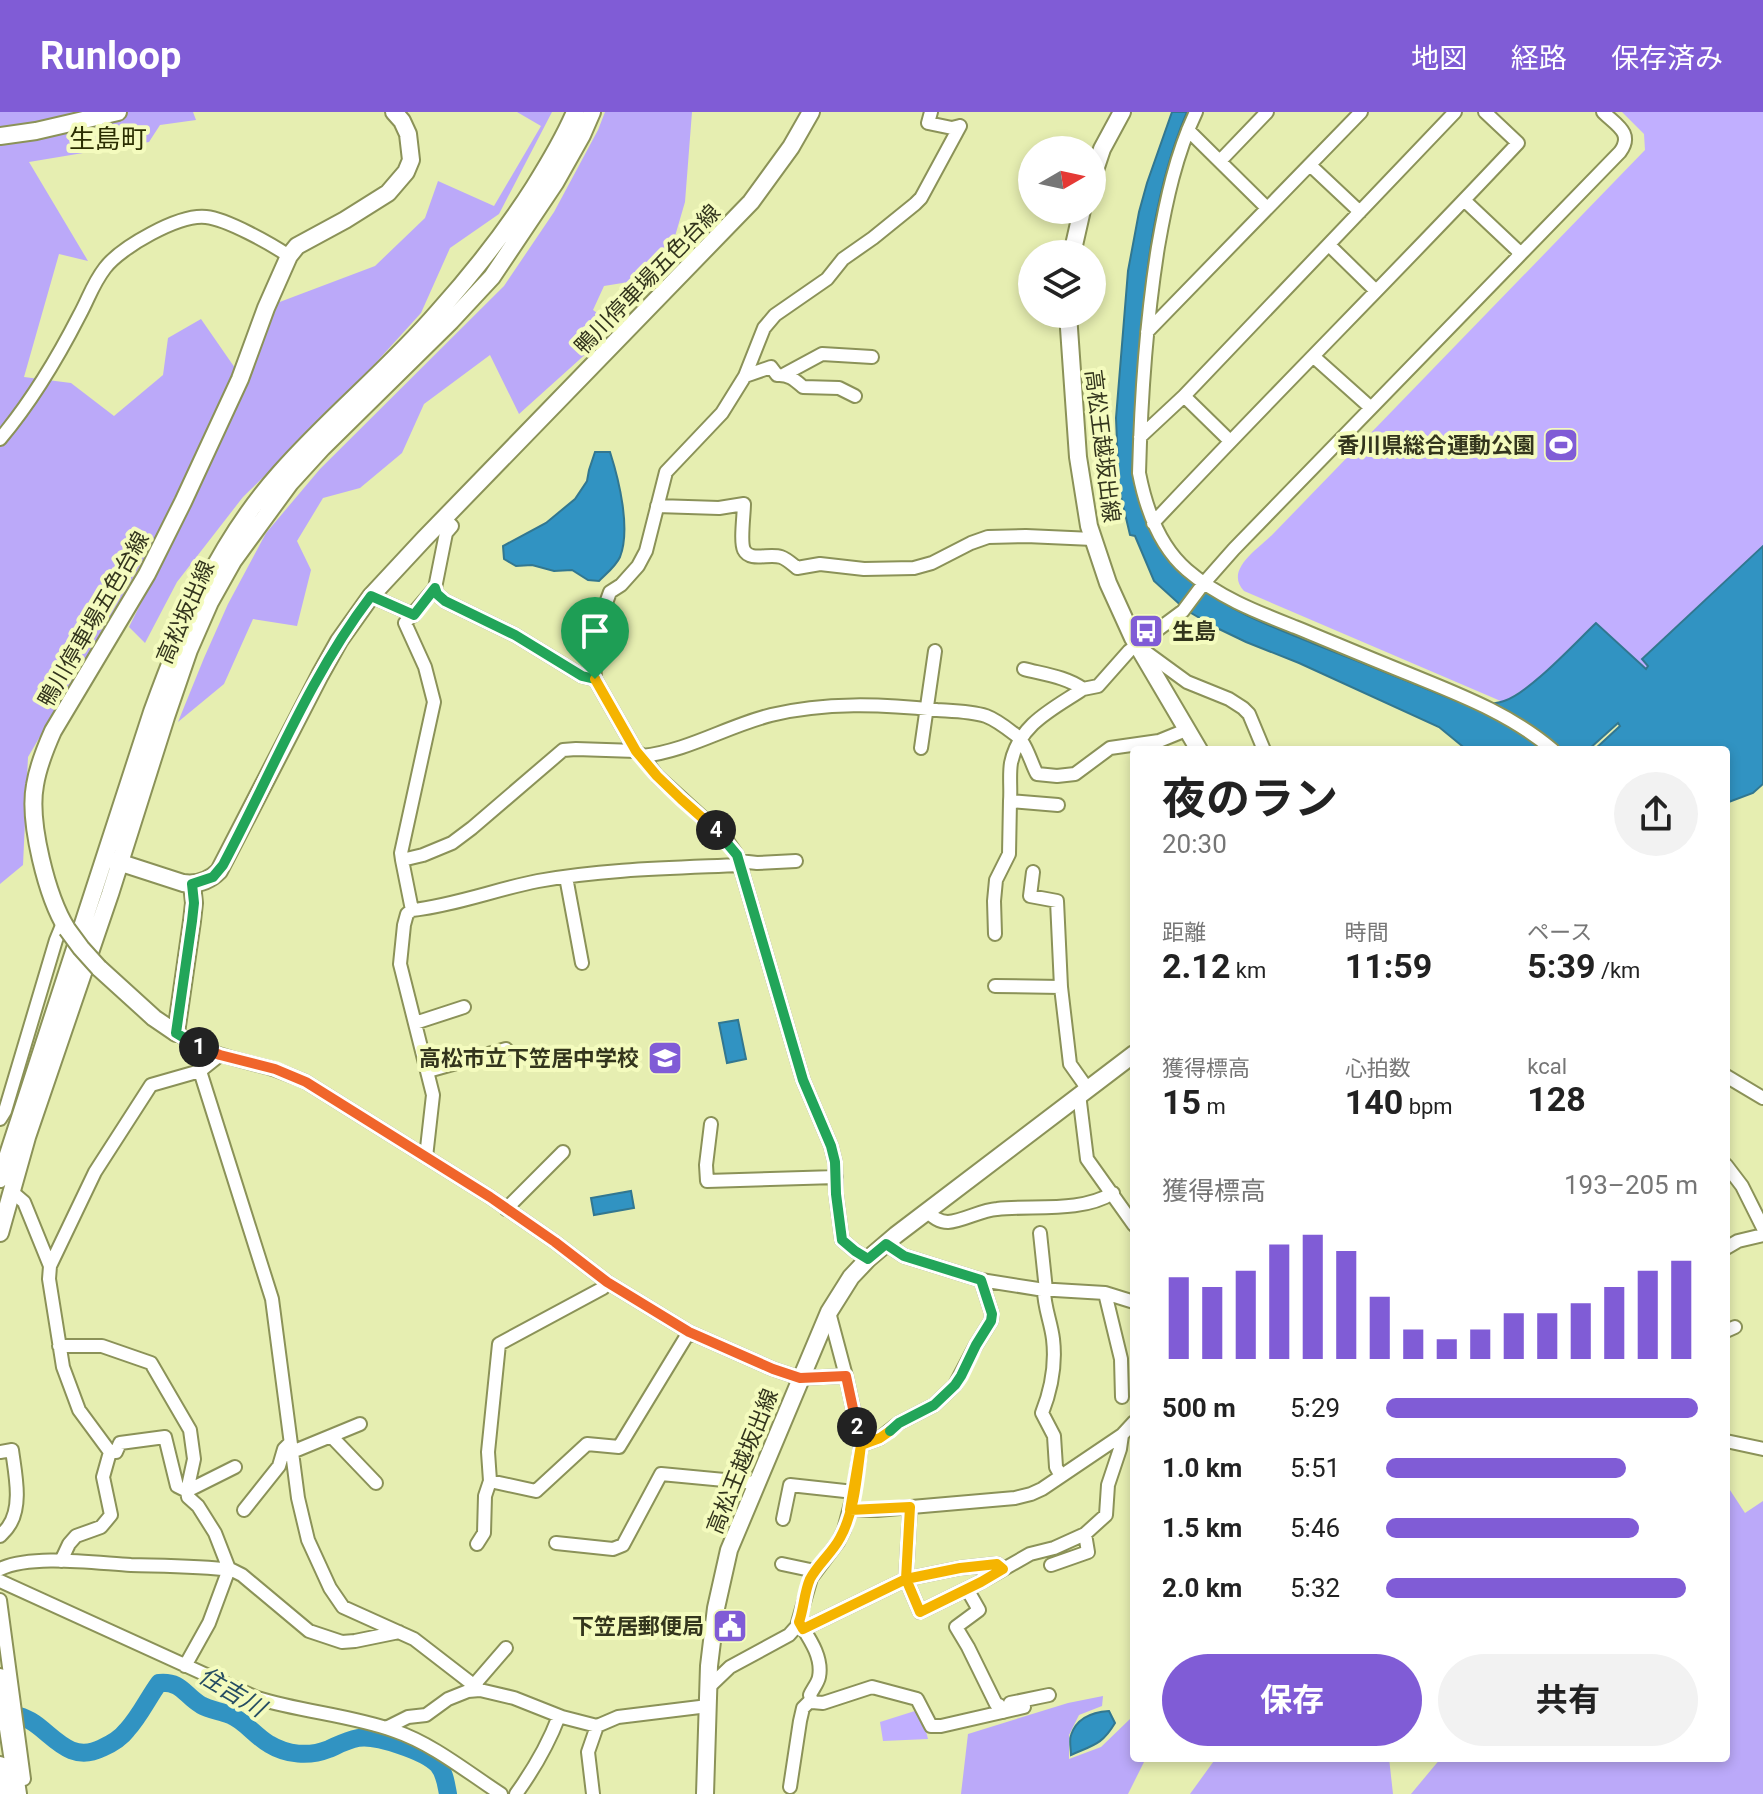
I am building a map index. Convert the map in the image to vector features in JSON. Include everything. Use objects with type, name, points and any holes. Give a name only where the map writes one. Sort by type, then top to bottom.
[{"type":"main road","points":[[0,136],[118,112]]},
{"type":"main road","points":[[289,256],[297,246],[388,193],[406,172],[411,160],[408,134],[394,112]]},
{"type":"main road","name":"高松坂出線","points":[[0,1233],[176,647],[196,600],[248,513],[280,473],[437,314],[510,224],[542,174],[575,112]]},
{"type":"main road","name":"高松坂出線","points":[[0,1179],[112,860],[189,650],[210,602],[233,561],[290,483],[492,277],[555,183],[592,112]]},
{"type":"main road","name":"鴨川停車場五色台線","points":[[192,884],[213,877],[223,865],[320,675],[339,641],[371,596],[751,202],[791,147],[811,112]]},
{"type":"main road","points":[[1106,142],[1122,112]]},
{"type":"main road","name":"鴨川停車場五色台線","points":[[176,1033],[154,1018],[99,968],[65,926],[49,888],[32,812],[35,785],[53,731],[147,574],[183,502],[240,379],[289,256]]},
{"type":"main road","name":"高松王越坂出線","points":[[1069,328],[1078,457],[1093,539],[1108,583],[1137,646],[1196,746]]},
{"type":"main road","points":[[112,860],[192,884],[194,903],[176,1033]]},
{"type":"main road","name":"高松王越坂出線","points":[[705,1786],[708,1688],[716,1608],[729,1550],[829,1312],[851,1277],[868,1259],[926,1211],[1130,1057]]},
{"type":"main road","points":[[0,1677],[18,1794]]},
{"type":"main road","points":[[0,1765],[4,1794]]},
{"type":"street","points":[[868,1259],[842,1240],[831,1146],[803,1080],[737,855],[726,839],[657,776],[639,753],[595,679],[594,657],[601,617],[610,592],[638,566],[646,551],[666,472],[722,413],[745,376],[764,328],[775,315],[827,279],[843,259],[921,198],[960,126],[952,128],[928,123],[931,112]]},
{"type":"street","points":[[1196,112],[1172,182],[1163,221],[1147,332],[1139,473],[1153,523],[1168,548],[1203,585],[1236,603],[1457,694],[1525,728],[1548,746]]},
{"type":"street","points":[[1220,161],[1267,112]]},
{"type":"street","points":[[1147,332],[1361,112]]},
{"type":"street","points":[[1140,437],[1184,396],[1455,112]]},
{"type":"street","points":[[1153,523],[1518,143],[1485,112]]},
{"type":"street","points":[[995,934],[996,880],[1009,854],[1011,763],[1020,738],[1042,716],[1083,689],[1098,686],[1129,651],[1183,611],[1203,585],[1625,145],[1624,132],[1603,112]]},
{"type":"street","points":[[1188,130],[1267,208]]},
{"type":"street","points":[[1310,165],[1360,212]]},
{"type":"street","points":[[1464,200],[1519,255]]},
{"type":"street","points":[[0,439],[56,358],[81,313],[90,289],[116,255],[131,245],[173,224],[203,216],[270,244],[289,256]]},
{"type":"street","points":[[1329,245],[1376,291]]},
{"type":"street","points":[[745,376],[771,367],[777,375],[785,374],[822,354],[872,357]]},
{"type":"street","points":[[1314,357],[1371,408]]},
{"type":"street","points":[[785,374],[803,387],[839,388],[855,396]]},
{"type":"street","points":[[1184,396],[1230,441]]},
{"type":"street","points":[[657,506],[719,508],[744,504],[743,548],[757,557],[766,554],[779,556],[797,568],[820,564],[864,569],[914,568],[988,537],[1093,539]]},
{"type":"street","points":[[412,910],[401,853],[434,702],[425,667],[405,623],[435,588],[446,533],[452,526],[444,518]]},
{"type":"street","points":[[435,588],[445,601],[515,635],[582,676],[595,679]]},
{"type":"street","points":[[371,596],[414,615]]},
{"type":"street","points":[[1137,646],[1187,682],[1243,708],[1249,714],[1262,746]]},
{"type":"street","points":[[921,748],[935,651]]},
{"type":"street","points":[[1024,669],[1063,679],[1083,689]]},
{"type":"street","points":[[402,860],[452,843],[563,750],[662,754],[774,715],[858,705],[985,716],[1020,738],[1037,774],[1065,776],[1075,774],[1110,748],[1159,741],[1186,730]]},
{"type":"street","points":[[1010,801],[1058,805]]},
{"type":"street","points":[[426,1157],[433,1095],[400,964],[404,925],[407,914],[412,910],[566,877],[634,869],[796,861]]},
{"type":"street","points":[[1033,872],[1030,896],[1057,901],[1061,987],[1070,1064],[1083,1091],[1087,1159],[1130,1219]]},
{"type":"street","points":[[566,877],[582,963]]},
{"type":"street","points":[[0,1119],[56,940],[65,926]]},
{"type":"street","points":[[995,986],[1061,987]]},
{"type":"street","points":[[415,1023],[464,1007]]},
{"type":"street","points":[[176,1033],[193,1045],[275,1069],[306,1082],[506,1209],[607,1282],[689,1332],[800,1378],[846,1376]]},
{"type":"street","points":[[428,1071],[506,1049]]},
{"type":"street","points":[[110,1452],[79,1410],[63,1367],[49,1279],[50,1266],[95,1172],[151,1085],[200,1071],[220,1055]]},
{"type":"street","points":[[200,1071],[272,1299],[298,1498],[308,1540],[330,1588],[343,1607],[414,1639],[477,1688],[514,1698],[559,1716],[597,1726],[618,1717],[708,1706]]},
{"type":"street","points":[[1730,1078],[1763,1098]]},
{"type":"street","points":[[711,1124],[707,1181],[836,1177]]},
{"type":"street","points":[[506,1209],[563,1152]]},
{"type":"street","points":[[1730,1170],[1742,1186],[1763,1228]]},
{"type":"street","points":[[926,1211],[936,1219],[948,1222],[995,1209],[1099,1202],[1113,1193]]},
{"type":"street","points":[[11,1196],[17,1196],[24,1202],[50,1266]]},
{"type":"street","points":[[1040,1233],[1044,1302],[1053,1340],[1053,1375],[1042,1413],[1054,1436],[1056,1467],[1061,1476]]},
{"type":"street","points":[[1730,1246],[1763,1235]]},
{"type":"street","points":[[886,1244],[904,1256],[981,1280],[1045,1290],[1105,1293],[1130,1301]]},
{"type":"street","points":[[861,1445],[880,1438],[899,1423],[934,1405],[955,1385],[991,1321],[992,1314],[981,1280]]},
{"type":"street","points":[[477,1544],[484,1533],[485,1496],[490,1481],[488,1452],[499,1344],[603,1288],[607,1282]]},
{"type":"street","points":[[1105,1293],[1121,1359],[1122,1397]]},
{"type":"street","points":[[811,1700],[810,1695],[819,1677],[817,1655],[801,1625],[807,1589],[815,1571],[844,1530],[861,1445],[829,1312]]},
{"type":"street","points":[[490,1481],[536,1491],[587,1444],[619,1447],[689,1332]]},
{"type":"street","points":[[59,1346],[102,1346],[151,1363],[190,1430],[194,1459],[188,1497],[198,1506],[215,1533],[229,1569],[209,1623],[185,1666]]},
{"type":"street","points":[[244,1510],[279,1466],[284,1449],[360,1424]]},
{"type":"street","points":[[850,1510],[1015,1498],[1031,1494],[1122,1435],[1130,1426]]},
{"type":"street","points":[[910,1507],[906,1579],[920,1612],[1030,1554],[1054,1548],[1085,1534],[1106,1515],[1108,1485],[1122,1435]]},
{"type":"street","points":[[331,1436],[376,1483]]},
{"type":"street","points":[[110,1452],[116,1452],[120,1443],[165,1437],[177,1486],[187,1491]]},
{"type":"street","points":[[1730,1442],[1763,1449]]},
{"type":"street","points":[[0,1452],[12,1450],[16,1486],[12,1519],[0,1536]]},
{"type":"street","points":[[61,1561],[76,1536],[101,1527],[111,1515],[103,1477],[110,1452]]},
{"type":"street","points":[[187,1491],[235,1467]]},
{"type":"street","points":[[556,1543],[613,1549],[623,1545],[661,1474],[756,1483]]},
{"type":"street","points":[[783,1519],[790,1485],[854,1492]]},
{"type":"street","points":[[1051,1565],[1088,1552],[1085,1534]]},
{"type":"street","points":[[0,1569],[23,1562],[61,1561],[229,1569],[242,1575],[309,1631],[342,1642],[399,1632]]},
{"type":"street","points":[[782,1564],[815,1571]]},
{"type":"street","points":[[708,1688],[730,1667],[789,1635],[801,1625],[906,1579],[997,1564],[1003,1569]]},
{"type":"street","points":[[0,1581],[257,1698],[386,1728],[412,1738],[501,1794]]},
{"type":"street","points":[[967,1589],[979,1610],[956,1627],[996,1704],[1001,1709],[1024,1707]]},
{"type":"street","points":[[0,1600],[26,1794]]},
{"type":"street","points":[[386,1728],[408,1717],[426,1715],[448,1699],[477,1688],[506,1648]]},
{"type":"street","points":[[811,1700],[823,1703],[872,1687],[917,1699],[931,1726],[941,1726],[1049,1695]]},
{"type":"street","points":[[790,1787],[803,1708],[811,1700]]},
{"type":"street","points":[[516,1794],[548,1745],[559,1716]]},
{"type":"street","points":[[593,1794],[588,1752],[597,1726]]},
{"type":"street","points":[[705,1786],[714,1794]]},
{"type":"shaded area","points":[[0,112],[193,112],[196,120],[160,125],[149,142],[29,162],[88,261],[59,254],[24,377],[71,383],[114,416],[163,375],[168,338],[201,319],[235,368],[154,542],[28,757],[23,865],[0,884]]},
{"type":"shaded area","points":[[517,112],[552,112],[499,214],[450,248],[421,313],[343,399],[243,497],[177,582],[145,643],[129,627],[216,452],[277,303],[375,266],[425,218],[438,181],[494,206],[541,126]]},
{"type":"shaded area","points":[[605,112],[692,112],[685,202],[666,267],[647,279],[604,286],[593,310],[613,324],[599,342],[519,414],[490,355],[424,404],[402,453],[360,488],[323,498],[297,541],[311,570],[297,626],[253,619],[224,684],[178,722],[228,604],[266,533],[320,469],[504,286],[554,212]]},
{"type":"shaded area","name":"香川県総合運動公園","points":[[1622,112],[1763,112],[1763,546],[1642,658],[1649,666],[1646,669],[1526,688],[1503,702],[1244,591],[1238,575],[1245,560],[1645,150],[1644,134]]},
{"type":"shaded area","points":[[1730,1490],[1745,1513],[1763,1501],[1763,1794],[1411,1794],[1438,1762],[1730,1762]]},
{"type":"shaded area","points":[[1103,1696],[1102,1706],[1079,1715],[1069,1735],[1069,1759],[1101,1747],[1130,1719],[1130,1762],[1144,1762],[1128,1794],[961,1794],[968,1734],[1068,1703]]},
{"type":"shaded area","points":[[918,1710],[928,1739],[883,1741],[880,1722]]},
{"type":"shaded area","points":[[1213,1762],[1389,1762],[1393,1794],[1190,1794]]},
{"type":"water","points":[[1172,112],[1187,112],[1159,201],[1151,247],[1141,340],[1135,480],[1144,516],[1159,545],[1179,570],[1203,590],[1259,621],[1459,702],[1487,704],[1504,701],[1526,688],[1596,623],[1646,669],[1648,666],[1642,659],[1763,546],[1763,784],[1753,793],[1730,802],[1730,746],[1598,746],[1620,726],[1618,723],[1592,746],[1462,746],[1439,727],[1217,628],[1186,610],[1154,581],[1135,536],[1130,535],[1119,488],[1116,418],[1128,271],[1147,183]]},
{"type":"water","points":[[595,452],[610,452],[622,504],[623,546],[613,567],[599,581],[588,580],[572,570],[516,566],[504,559],[503,546],[546,523],[575,499],[587,481]]},
{"type":"water","points":[[738,1020],[746,1059],[727,1063],[719,1023]]},
{"type":"water","points":[[631,1191],[634,1208],[594,1215],[591,1198]]},
{"type":"water","points":[[1109,1711],[1115,1723],[1106,1736],[1071,1755],[1070,1737],[1077,1724],[1092,1714]]},
{"type":"waterway","name":"住吉川","points":[[0,1717],[19,1716],[67,1748],[89,1752],[122,1736],[159,1683],[173,1684],[204,1707],[235,1718],[264,1741],[283,1751],[314,1753],[358,1738],[388,1742],[412,1750],[438,1765],[444,1775],[448,1794]]},
{"type":"place","name":"香川県総合運動公園","points":[[1561,445]]},
{"type":"place","name":"生島","points":[[1146,631]]},
{"type":"place","name":"高松市立下笠居中学校","points":[[665,1058]]},
{"type":"place","name":"下笠居郵便局","points":[[730,1626]]},
{"type":"district","name":"生島町","points":[[108,139]]},
{"type":"route","points":[[595,679],[582,676],[515,635],[445,601],[435,588],[414,615],[371,596],[339,641],[320,675],[223,865],[213,877],[192,884],[194,903],[176,1033],[193,1045],[275,1069],[306,1082],[490,1197],[607,1282],[689,1332],[800,1378],[846,1376],[861,1445],[850,1510],[910,1507],[906,1579],[997,1564],[1003,1569],[920,1612],[906,1579],[803,1629],[799,1622],[811,1578],[844,1530],[861,1445],[880,1438],[899,1423],[934,1405],[955,1385],[991,1321],[992,1314],[981,1280],[904,1256],[886,1244],[868,1259],[842,1240],[831,1146],[792,1047],[737,855],[726,839],[657,776],[636,751],[595,679]]}]
